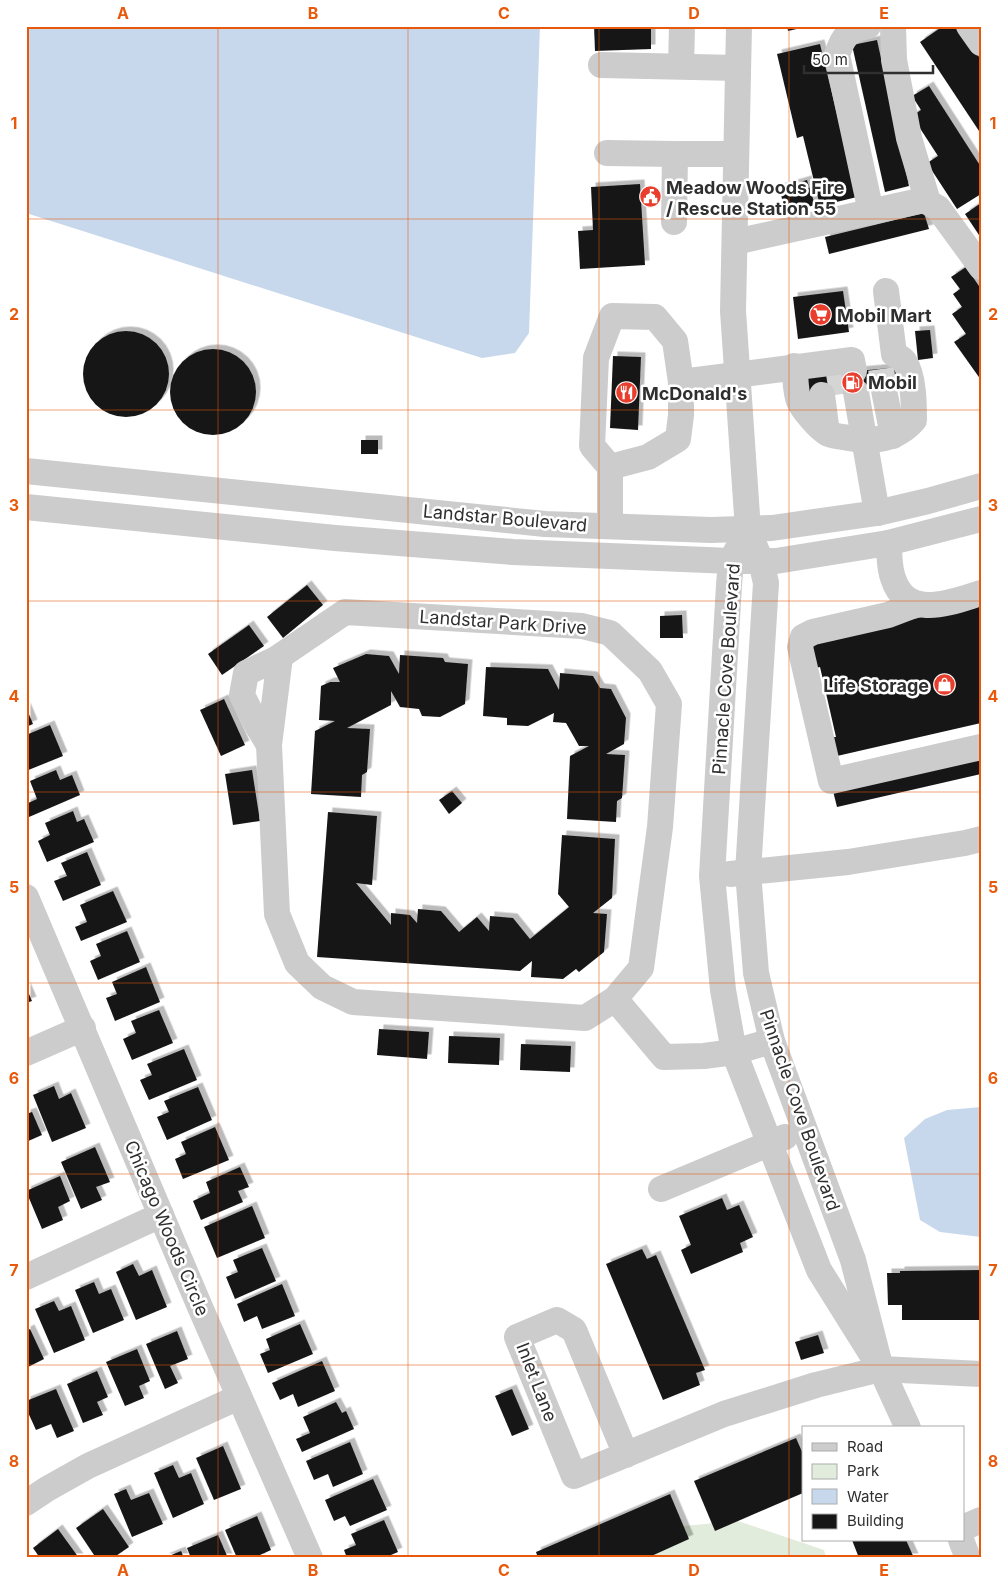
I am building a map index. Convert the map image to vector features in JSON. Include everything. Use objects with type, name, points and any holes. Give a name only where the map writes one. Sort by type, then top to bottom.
[{"type":"street","points":[[681,66],[682,26]]},
{"type":"street","points":[[739,26],[733,311],[748,530]]},
{"type":"street","points":[[868,26],[855,29],[842,40],[838,55],[871,212]]},
{"type":"street","points":[[893,26],[894,60],[909,138],[928,202]]},
{"type":"street","points":[[969,26],[981,43]]},
{"type":"street","points":[[601,65],[738,68]]},
{"type":"street","points":[[607,152],[736,154]]},
{"type":"street","points":[[674,222],[675,154]]},
{"type":"street","points":[[735,242],[924,200],[938,208],[981,267]]},
{"type":"street","points":[[886,291],[884,367],[893,436]]},
{"type":"street","points":[[610,467],[648,457],[678,440],[682,382],[675,341],[655,317],[612,316],[596,358],[592,446],[610,467],[610,526]]},
{"type":"street","points":[[682,382],[738,373],[833,375],[884,367],[903,360],[914,398],[914,420],[908,428],[893,436],[879,440],[846,437],[808,415],[798,400],[833,375]]},
{"type":"street","points":[[833,375],[846,437],[877,513]]},
{"type":"street","points":[[833,375],[846,437]]},
{"type":"street","name":"Landstar Boulevard","points":[[26,471],[545,524],[748,530],[877,513],[981,486]]},
{"type":"street","name":"Landstar Boulevard","points":[[26,507],[325,537],[513,552],[732,561],[776,560],[888,543],[981,520]]},
{"type":"street","name":"Pinnacle Cove Boulevard","points":[[748,530],[732,561],[712,876],[723,990],[734,1052],[819,1270],[881,1369],[907,1426]]},
{"type":"street","name":"Pinnacle Cove Boulevard","points":[[748,530],[761,561],[766,583],[748,872],[756,973],[772,1041],[853,1260],[881,1369]]},
{"type":"street","points":[[888,543],[893,578],[901,595],[917,604],[937,606],[981,593]]},
{"type":"street","points":[[917,604],[888,615],[813,632],[803,638],[800,647],[831,781],[981,747]]},
{"type":"street","name":"Landstar Park Drive","points":[[345,612],[582,626],[610,633],[650,671],[669,704],[660,827],[641,968],[615,999],[585,1018],[354,1002],[322,987],[298,963],[277,914],[269,745],[256,726],[242,695],[246,673],[280,657],[345,612]]},
{"type":"street","points":[[721,719],[757,721]]},
{"type":"street","points":[[712,876],[848,862],[981,839]]},
{"type":"street","name":"Chicago Woods Circle","points":[[26,897],[239,1397],[310,1558]]},
{"type":"street","points":[[615,999],[664,1057],[704,1056],[734,1052],[772,1041]]},
{"type":"street","points":[[26,1054],[83,1028]]},
{"type":"street","points":[[661,1189],[805,1129]]},
{"type":"street","points":[[26,1277],[161,1215]]},
{"type":"street","name":"Inlet Lane","points":[[626,1455],[574,1330],[557,1320],[517,1336],[574,1476],[626,1455],[724,1414],[816,1385],[881,1369],[981,1374]]},
{"type":"street","points":[[26,1503],[88,1466],[239,1397]]},
{"type":"street","points":[[964,1528],[981,1520]]},
{"type":"street","points":[[962,1542],[968,1558]]},
{"type":"green space","points":[[738,1521],[824,1550],[826,1558],[628,1558],[672,1527]]},
{"type":"water","points":[[26,26],[540,26],[529,333],[515,353],[482,358],[26,213]]},
{"type":"water","points":[[981,1107],[981,1237],[940,1232],[920,1220],[904,1138],[925,1119],[947,1110]]},
{"type":"building","points":[[594,26],[651,26],[651,49],[595,51]]},
{"type":"building","points":[[787,26],[805,26],[805,27],[788,31]]},
{"type":"building","points":[[943,26],[958,26],[981,60],[981,134],[920,42]]},
{"type":"building","points":[[877,40],[909,186],[885,192],[852,45]]},
{"type":"building","points":[[820,44],[857,197],[820,206],[803,136],[797,138],[777,54]]},
{"type":"building","points":[[929,86],[981,167],[981,194],[957,209],[927,163],[938,156],[912,116],[921,110],[912,96]]},
{"type":"building","points":[[807,180],[815,205],[786,213],[779,188]]},
{"type":"building","points":[[640,184],[645,265],[580,269],[578,231],[593,230],[591,187]]},
{"type":"building","points":[[981,203],[981,238],[965,214]]},
{"type":"building","points":[[924,213],[929,229],[829,254],[825,237]]},
{"type":"building","points":[[966,267],[981,289],[981,380],[954,342],[966,334],[952,314],[962,307],[953,294],[960,289],[951,277]]},
{"type":"building","name":"Mobil Mart","points":[[843,291],[849,332],[798,339],[793,297]]},
{"type":"building","points":[[930,330],[933,358],[918,360],[915,331]]},
{"type":"building","points":[[126,331],[143,334],[157,343],[166,357],[169,374],[166,391],[157,405],[143,414],[126,417],[109,414],[95,405],[86,391],[83,374],[86,357],[95,343],[109,334]]},
{"type":"building","points":[[213,349],[229,353],[243,362],[252,376],[256,392],[252,408],[243,422],[229,431],[213,435],[197,431],[183,422],[174,408],[170,392],[174,376],[183,362],[197,353]]},
{"type":"building","name":"McDonald's","points":[[613,356],[641,357],[638,430],[610,428]]},
{"type":"building","name":"Mobil","points":[[902,367],[904,388],[803,397],[801,376]]},
{"type":"building","points":[[361,440],[378,440],[378,454],[361,454]]},
{"type":"building","points":[[307,585],[323,605],[283,638],[267,617]]},
{"type":"building","points":[[981,604],[981,723],[837,756],[833,737],[836,737],[820,667],[816,668],[810,642]]},
{"type":"building","points":[[682,615],[683,638],[660,638],[660,616]]},
{"type":"building","points":[[249,625],[264,646],[222,675],[208,654]]},
{"type":"building","points":[[366,654],[389,656],[399,674],[400,655],[443,658],[445,662],[468,664],[465,704],[440,717],[422,716],[419,709],[400,707],[391,691],[391,705],[347,728],[370,729],[367,772],[362,775],[361,797],[311,794],[315,731],[335,721],[319,720],[321,686],[330,682],[340,682],[333,668]]},
{"type":"building","points":[[486,667],[548,669],[559,690],[560,673],[593,676],[600,688],[611,689],[626,718],[624,744],[606,754],[625,755],[622,798],[617,801],[616,822],[567,819],[570,756],[589,746],[579,746],[566,723],[553,722],[554,713],[528,726],[507,725],[507,718],[483,716]]},
{"type":"building","points":[[224,699],[245,745],[221,756],[200,710]]},
{"type":"building","points":[[26,707],[33,724],[26,727]]},
{"type":"building","points":[[50,725],[63,756],[26,771],[26,735]]},
{"type":"building","points":[[981,758],[981,774],[837,807],[833,791]]},
{"type":"building","points":[[56,770],[60,780],[72,775],[80,795],[29,817],[26,811],[26,804],[37,799],[30,781]]},
{"type":"building","points":[[252,770],[260,821],[233,825],[225,774]]},
{"type":"building","points":[[452,791],[462,803],[449,814],[439,800]]},
{"type":"building","points":[[73,811],[77,822],[84,819],[94,842],[47,862],[38,841],[50,835],[45,823]]},
{"type":"building","points":[[328,812],[377,816],[372,885],[356,883],[391,925],[391,913],[410,915],[417,923],[418,909],[441,911],[459,932],[477,917],[489,931],[490,916],[513,918],[530,939],[569,907],[558,894],[562,835],[615,839],[612,898],[593,913],[607,914],[604,952],[579,972],[576,969],[563,979],[531,977],[532,961],[520,971],[317,957]]},
{"type":"building","points":[[87,852],[101,885],[63,901],[54,881],[67,876],[61,863]]},
{"type":"building","points":[[113,891],[127,922],[81,941],[75,927],[87,922],[80,905]]},
{"type":"building","points":[[127,931],[140,962],[98,980],[90,961],[101,956],[96,944]]},
{"type":"building","points":[[146,967],[160,1002],[115,1021],[106,998],[117,994],[112,982]]},
{"type":"building","points":[[26,987],[32,1001],[26,1003]]},
{"type":"building","points":[[159,1010],[173,1043],[132,1060],[123,1039],[136,1033],[131,1021]]},
{"type":"building","points":[[379,1029],[429,1032],[427,1059],[377,1055]]},
{"type":"building","points":[[449,1036],[500,1038],[499,1065],[448,1063]]},
{"type":"building","points":[[521,1044],[571,1046],[570,1072],[520,1070]]},
{"type":"building","points":[[184,1049],[197,1080],[149,1100],[140,1080],[152,1075],[147,1064]]},
{"type":"building","points":[[54,1086],[59,1099],[71,1093],[86,1128],[52,1142],[33,1095]]},
{"type":"building","points":[[198,1087],[212,1120],[167,1140],[157,1117],[169,1112],[164,1101]]},
{"type":"building","points":[[32,1112],[42,1135],[26,1142],[26,1114]]},
{"type":"building","points":[[215,1127],[229,1160],[183,1179],[175,1159],[186,1154],[181,1142]]},
{"type":"building","points":[[95,1147],[110,1182],[96,1187],[102,1200],[81,1209],[61,1162]]},
{"type":"building","points":[[240,1167],[249,1187],[238,1191],[243,1202],[201,1220],[193,1201],[210,1193],[206,1182]]},
{"type":"building","points":[[60,1176],[70,1201],[58,1207],[63,1220],[42,1229],[26,1191]]},
{"type":"building","points":[[722,1198],[727,1210],[739,1205],[753,1237],[740,1243],[743,1252],[691,1274],[681,1250],[691,1245],[679,1216]]},
{"type":"building","points":[[252,1206],[265,1238],[217,1258],[204,1227]]},
{"type":"building","points":[[262,1248],[276,1281],[235,1299],[226,1277],[238,1272],[233,1260]]},
{"type":"building","points":[[642,1249],[647,1259],[656,1255],[705,1370],[696,1373],[700,1385],[663,1400],[606,1264]]},
{"type":"building","points":[[133,1264],[139,1276],[152,1270],[167,1307],[136,1320],[116,1272]]},
{"type":"building","points":[[981,1270],[981,1320],[902,1320],[902,1305],[888,1305],[887,1273],[900,1273],[900,1271]]},
{"type":"building","points":[[94,1282],[99,1294],[111,1289],[124,1320],[93,1333],[75,1290]]},
{"type":"building","points":[[282,1284],[295,1316],[262,1329],[257,1316],[244,1322],[237,1304]]},
{"type":"building","points":[[54,1301],[59,1311],[71,1306],[85,1340],[54,1353],[35,1309]]},
{"type":"building","points":[[300,1324],[313,1354],[268,1373],[260,1354],[270,1350],[266,1339]]},
{"type":"building","points":[[30,1329],[44,1359],[26,1368],[26,1331]]},
{"type":"building","points":[[177,1331],[188,1359],[170,1366],[178,1383],[165,1389],[146,1344]]},
{"type":"building","points":[[818,1335],[824,1353],[801,1360],[795,1342]]},
{"type":"building","points":[[137,1349],[150,1381],[139,1386],[144,1398],[125,1406],[106,1362]]},
{"type":"building","points":[[322,1361],[335,1391],[298,1407],[293,1394],[280,1400],[272,1383]]},
{"type":"building","points":[[97,1371],[108,1397],[97,1402],[103,1415],[83,1423],[67,1384]]},
{"type":"building","points":[[56,1389],[74,1431],[57,1438],[51,1424],[36,1430],[26,1408],[26,1401]]},
{"type":"building","points":[[512,1389],[529,1429],[512,1436],[495,1396]]},
{"type":"building","points":[[336,1402],[342,1413],[346,1411],[354,1429],[302,1452],[296,1439],[310,1433],[303,1417]]},
{"type":"building","points":[[796,1438],[802,1452],[802,1493],[715,1531],[694,1481]]},
{"type":"building","points":[[350,1442],[363,1474],[333,1487],[328,1474],[314,1480],[306,1461]]},
{"type":"building","points":[[223,1446],[241,1489],[214,1500],[196,1458]]},
{"type":"building","points":[[173,1465],[179,1478],[191,1473],[204,1504],[173,1518],[154,1473]]},
{"type":"building","points":[[373,1479],[387,1510],[350,1526],[345,1516],[334,1521],[325,1500]]},
{"type":"building","points":[[126,1489],[131,1500],[149,1493],[163,1524],[132,1537],[114,1494]]},
{"type":"building","points":[[670,1494],[689,1539],[647,1558],[538,1558],[536,1552]]},
{"type":"building","points":[[103,1509],[129,1547],[113,1558],[96,1558],[76,1528]]},
{"type":"building","points":[[257,1516],[271,1550],[260,1555],[261,1558],[237,1558],[225,1530]]},
{"type":"building","points":[[384,1520],[398,1552],[384,1558],[347,1558],[344,1550],[356,1545],[351,1534]]},
{"type":"building","points":[[58,1529],[79,1558],[40,1558],[33,1548]]},
{"type":"building","points":[[218,1535],[228,1558],[191,1558],[187,1548]]},
{"type":"building","points":[[853,1542],[907,1542],[914,1558],[859,1558]]},
{"type":"building","points":[[181,1551],[184,1558],[164,1558]]},
{"type":"tunnel","points":[[881,369],[884,390]]},
{"type":"tunnel","points":[[839,373],[842,394]]},
{"type":"place","name":"Meadow Woods Fire / Rescue Station 55","points":[[650,197]]},
{"type":"place","name":"Mobil Mart","points":[[821,315]]},
{"type":"place","name":"Mobil","points":[[852,382]]},
{"type":"place","name":"McDonald's","points":[[626,393]]},
{"type":"place","name":"Life Storage","points":[[945,685]]}]
